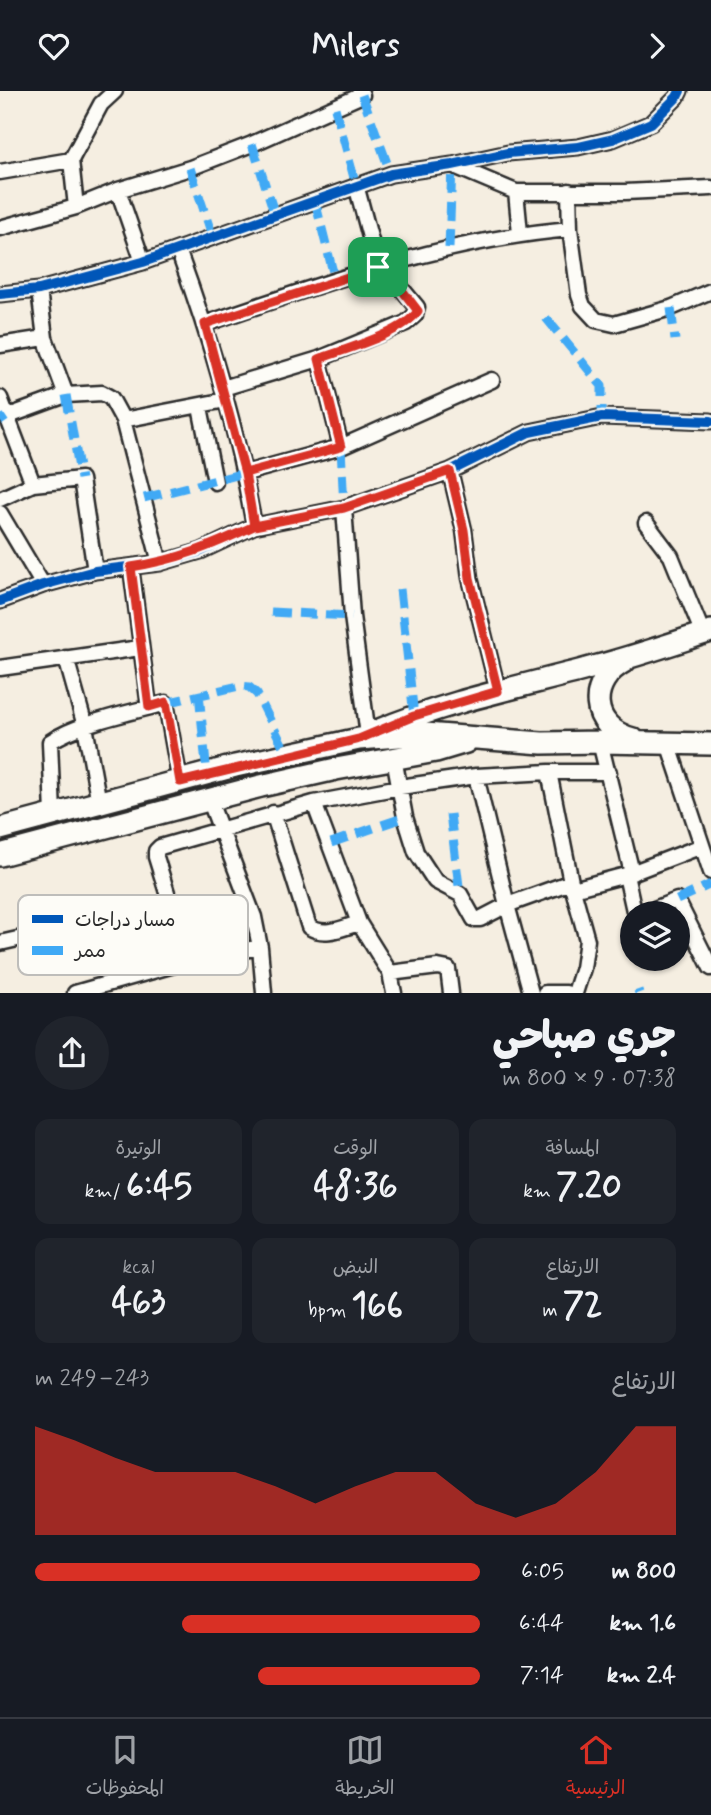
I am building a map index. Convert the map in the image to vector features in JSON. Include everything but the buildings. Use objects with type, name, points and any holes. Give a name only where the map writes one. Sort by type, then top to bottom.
[{"type":"main road","points":[[364,737],[414,716],[498,691],[600,666],[707,633]]},
{"type":"main road","points":[[642,652],[613,668],[601,683],[597,699],[602,718],[613,731],[628,738],[661,743]]},
{"type":"main road","points":[[0,829],[248,763],[364,737],[425,734],[542,743],[711,744]]},
{"type":"main road","points":[[0,855],[209,799],[336,769],[436,751],[478,739]]},
{"type":"street","points":[[76,207],[71,160],[101,103],[115,91]]},
{"type":"street","points":[[0,228],[76,207],[118,190],[190,168],[252,144],[362,95],[360,91]]},
{"type":"street","points":[[0,293],[39,290],[143,262],[391,174],[508,153],[578,147],[613,139],[651,123],[680,91]]},
{"type":"street","points":[[0,172],[71,160]]},
{"type":"street","points":[[452,165],[516,192],[625,192],[711,188]]},
{"type":"street","points":[[123,420],[200,407],[224,394],[386,333],[415,316],[417,307],[383,266],[356,185]]},
{"type":"street","points":[[118,190],[143,262]]},
{"type":"street","points":[[569,191],[570,229],[579,295],[583,306],[596,320],[614,324],[671,309],[711,291]]},
{"type":"street","points":[[516,192],[520,233]]},
{"type":"street","points":[[205,324],[383,266],[449,248],[520,233],[570,229]]},
{"type":"street","points":[[178,250],[205,324],[245,473],[254,526]]},
{"type":"street","points":[[39,290],[45,338],[65,394]]},
{"type":"street","points":[[0,345],[45,338]]},
{"type":"street","points":[[319,359],[341,447]]},
{"type":"street","points":[[245,473],[341,447],[492,380]]},
{"type":"street","points":[[6,417],[65,394],[107,395],[123,420],[160,562]]},
{"type":"street","points":[[0,398],[33,484]]},
{"type":"street","points":[[200,407],[215,482]]},
{"type":"street","points":[[0,601],[43,585],[95,571],[160,562],[201,551],[254,526],[344,508],[450,471],[529,432],[602,417],[711,421]]},
{"type":"street","points":[[450,471],[464,530],[470,578],[498,691]]},
{"type":"street","points":[[0,499],[33,484],[81,479],[95,571]]},
{"type":"street","points":[[344,508],[364,737]]},
{"type":"street","points":[[0,513],[43,585]]},
{"type":"street","points":[[646,523],[671,556],[707,633]]},
{"type":"street","points":[[131,567],[139,648],[149,707]]},
{"type":"street","points":[[0,668],[139,648]]},
{"type":"street","points":[[66,658],[85,726],[99,803]]},
{"type":"street","points":[[53,814],[50,742],[85,726],[166,702],[180,782]]},
{"type":"street","points":[[600,742],[633,901]]},
{"type":"street","points":[[661,743],[711,872]]},
{"type":"street","points":[[394,758],[416,852],[435,881],[460,894],[474,919],[480,919],[506,905],[572,885],[629,874],[702,846]]},
{"type":"street","points":[[549,772],[572,885],[587,940],[583,968],[575,992]]},
{"type":"street","points":[[168,895],[156,851],[167,844],[274,813],[400,787],[476,776],[608,772]]},
{"type":"street","points":[[476,776],[506,905],[531,992]]},
{"type":"street","points":[[209,799],[245,895]]},
{"type":"street","points":[[314,803],[359,923],[390,973],[394,992]]},
{"type":"street","points":[[274,813],[309,927],[316,932],[326,932],[359,923]]},
{"type":"street","points":[[248,902],[260,947],[264,992]]},
{"type":"street","points":[[690,927],[711,968]]},
{"type":"street","points":[[0,943],[18,939]]},
{"type":"street","points":[[248,949],[260,947]]},
{"type":"street","points":[[390,973],[438,967],[448,969],[451,992]]},
{"type":"street","points":[[75,992],[137,975]]},
{"type":"street","points":[[545,992],[566,992]]},
{"type":"marked path","points":[[362,95],[391,174]]},
{"type":"marked path","points":[[335,108],[356,185]]},
{"type":"marked path","points":[[252,144],[275,215]]},
{"type":"marked path","points":[[449,248],[452,165]]},
{"type":"marked path","points":[[190,168],[213,238]]},
{"type":"marked path","points":[[315,201],[335,280]]},
{"type":"marked path","points":[[671,308],[675,340]]},
{"type":"marked path","points":[[546,318],[602,386],[602,417]]},
{"type":"marked path","points":[[66,395],[81,479]]},
{"type":"marked path","points":[[0,421],[6,417]]},
{"type":"marked path","points":[[341,447],[344,508]]},
{"type":"marked path","points":[[144,498],[245,473]]},
{"type":"marked path","points":[[400,589],[414,716]]},
{"type":"marked path","points":[[271,612],[352,616]]},
{"type":"marked path","points":[[166,703],[239,686],[249,687],[257,694],[287,754]]},
{"type":"marked path","points":[[199,693],[207,775]]},
{"type":"marked path","points":[[450,814],[460,894]]},
{"type":"marked path","points":[[331,843],[405,817]]},
{"type":"marked path","points":[[677,900],[711,884]]},
{"type":"cycle path","points":[[0,294],[39,290],[143,262],[391,174],[508,153],[578,147],[613,139],[651,123],[680,91]]},
{"type":"cycle path","points":[[0,601],[43,585],[95,571],[160,563],[201,551],[254,526],[344,508],[450,471],[529,432],[602,417],[711,421]]},
{"type":"route","points":[[378,267],[205,324],[245,473],[254,526],[201,551],[131,567],[139,648],[149,707],[166,702],[180,782],[287,754],[359,739],[414,716],[498,691],[470,578],[464,530],[450,471],[344,508],[254,526],[245,473],[341,447],[319,359],[386,333],[406,323],[418,311],[392,277],[389,265],[378,267]]}]
